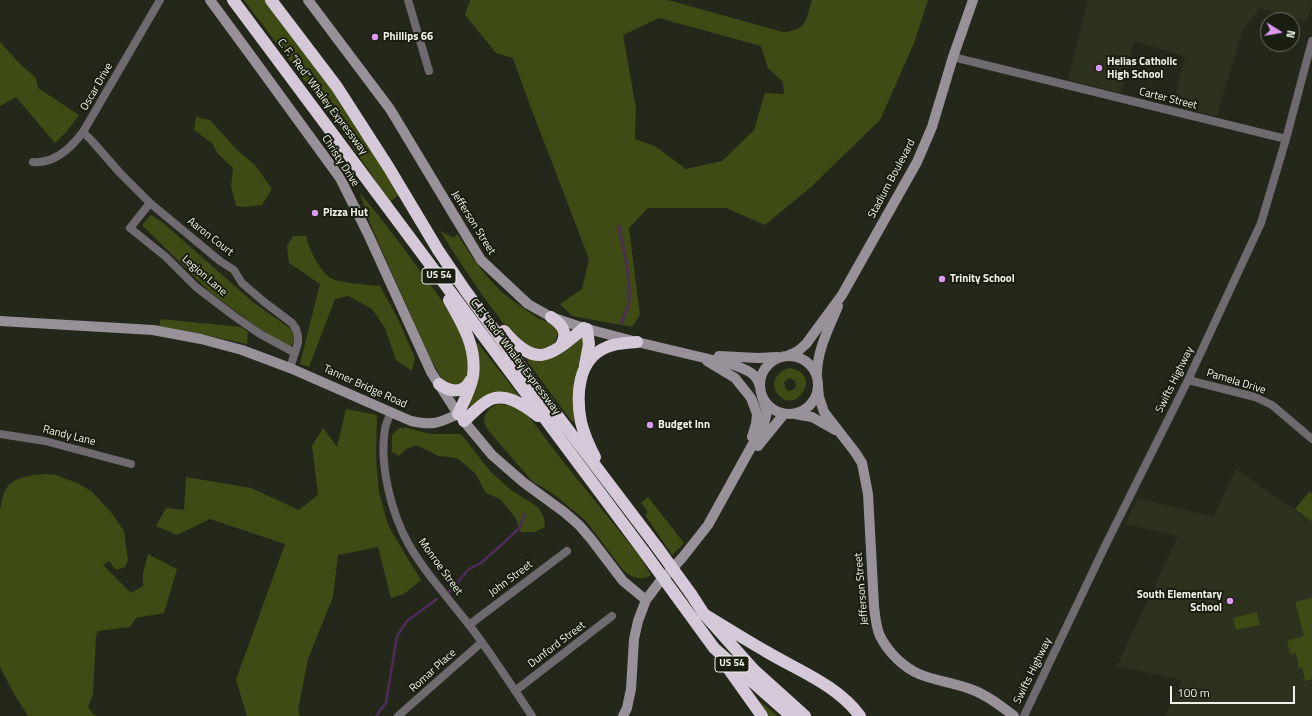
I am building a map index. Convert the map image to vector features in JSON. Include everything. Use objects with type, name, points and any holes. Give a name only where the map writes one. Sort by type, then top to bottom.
[{"type":"highway","name":"C. F. “Red” Whaley Expressway","points":[[233,0],[645,553],[714,648],[791,716]]},
{"type":"highway","name":"C. F. “Red” Whaley Expressway","points":[[271,0],[337,87],[389,168],[438,250],[465,290],[611,488],[657,547],[704,614],[754,670],[806,716]]},
{"type":"highway","points":[[427,260],[463,325],[472,347],[474,364],[473,376],[461,417]]},
{"type":"highway","points":[[465,290],[515,344],[523,350],[533,354],[542,355],[551,353],[585,329],[589,344],[580,390],[581,423],[590,447],[611,488]]},
{"type":"highway","points":[[551,317],[560,323],[564,329],[564,342],[560,347]]},
{"type":"highway","points":[[584,368],[593,356],[606,348],[613,345],[637,342]]},
{"type":"highway","points":[[439,384],[445,389],[458,391],[464,389],[469,384],[473,376]]},
{"type":"highway","points":[[461,417],[487,401],[501,397],[518,402],[529,408],[550,426]]},
{"type":"highway","points":[[704,614],[768,653],[828,686],[855,709],[860,716]]},
{"type":"highway","points":[[714,648],[762,716]]},
{"type":"street","name":"Oscar Drive","points":[[33,162],[46,161],[58,155],[70,147],[83,132],[160,0]]},
{"type":"street","name":"Christy Drive","points":[[210,0],[340,178],[368,234],[432,372],[461,417]]},
{"type":"street","name":"Jefferson Street","points":[[308,0],[390,109],[481,260],[528,304],[551,317],[585,329],[697,355]]},
{"type":"street","points":[[408,0],[429,71]]},
{"type":"street","name":"Stadium Boulevard","points":[[842,295],[917,162],[932,127],[952,57],[973,0]]},
{"type":"street","name":"Swifts Highway","points":[[1024,716],[1107,542],[1188,380],[1261,223],[1286,139],[1312,41]]},
{"type":"street","name":"Carter Street","points":[[952,57],[1286,139]]},
{"type":"street","name":"Aaron Court","points":[[83,132],[124,178],[150,203],[220,261],[234,270],[242,283],[292,323],[298,336],[295,353],[290,368]]},
{"type":"street","name":"Legion Lane","points":[[150,203],[130,228],[166,258],[196,287],[234,316],[260,334],[295,353]]},
{"type":"street","points":[[842,295],[806,344],[798,351],[771,362],[764,369],[760,378],[761,392],[767,405],[775,411],[812,417],[842,435]]},
{"type":"street","points":[[739,469],[768,432],[789,414],[803,411],[811,405],[816,396],[818,382],[817,364],[820,351],[842,295]]},
{"type":"street","name":"Tanner Bridge Road","points":[[0,321],[153,330],[201,339],[242,350],[290,368],[411,421],[431,424],[461,417]]},
{"type":"street","points":[[697,355],[758,358],[784,356],[798,357],[807,361],[814,368],[818,382]]},
{"type":"street","points":[[623,716],[632,689],[634,639],[638,621],[646,600],[708,525],[764,424],[767,412],[758,380],[754,376],[745,369],[697,355]]},
{"type":"street","points":[[697,355],[735,378],[755,406],[757,414],[756,424],[747,454]]},
{"type":"street","name":"Pamela Drive","points":[[1188,380],[1255,397],[1272,405],[1312,439]]},
{"type":"street","name":"Jefferson Street","points":[[818,382],[819,397],[824,412],[862,463],[868,494],[876,621],[880,635],[888,649],[908,667],[920,674],[973,690],[998,703],[1014,716]]},
{"type":"street","name":"Monroe Street","points":[[391,412],[385,428],[384,455],[388,483],[395,513],[408,543],[422,565],[482,642],[532,716]]},
{"type":"street","points":[[461,417],[492,455],[523,482],[579,525],[623,581],[646,600]]},
{"type":"street","name":"Randy Lane","points":[[0,434],[45,441],[131,464]]},
{"type":"street","name":"John Street","points":[[469,625],[567,551]]},
{"type":"street","name":"Dunford Street","points":[[515,691],[612,616]]},
{"type":"street","name":"Romar Place","points":[[398,716],[482,642]]},
{"type":"shaded area","name":"Helias Catholic High School","points":[[1088,0],[1312,0],[1307,22],[1300,20],[1300,12],[1273,12],[1259,8],[1242,32],[1217,116],[1172,106],[1185,56],[1134,41],[1121,93],[1068,80]]},
{"type":"shaded area","name":"South Elementary School","points":[[1236,469],[1312,522],[1312,716],[1165,716],[1182,680],[1117,666],[1178,536],[1125,524],[1138,498],[1213,517]]},
{"type":"green space","points":[[244,0],[265,0],[339,99],[399,195],[390,202],[342,131]]},
{"type":"green space","points":[[470,0],[668,0],[783,32],[797,29],[804,23],[812,0],[928,0],[914,43],[880,120],[811,187],[765,225],[726,208],[648,208],[629,228],[640,315],[632,327],[572,316],[560,304],[582,289],[589,259],[513,58],[496,53],[465,15]],"holes":[[[659,18],[761,46],[768,68],[783,82],[784,94],[765,93],[754,130],[722,161],[686,169],[655,146],[635,139],[636,108],[623,35]]]},
{"type":"green space","points":[[0,42],[20,64],[36,78],[38,88],[79,115],[67,131],[55,143],[16,97],[0,106]]},
{"type":"green space","points":[[196,117],[210,120],[237,150],[255,165],[272,189],[262,205],[244,207],[236,206],[231,187],[233,168],[218,154],[212,143],[194,130]]},
{"type":"green space","points":[[360,193],[435,291],[462,336],[466,349],[470,376],[459,386],[444,382],[430,358],[368,218]]},
{"type":"green space","points":[[151,215],[162,222],[254,303],[294,331],[297,339],[291,346],[269,336],[210,292],[142,225]]},
{"type":"green space","points":[[440,231],[454,238],[457,234],[470,254],[499,289],[531,314],[554,326],[558,333],[556,341],[550,347],[535,349],[527,346],[516,338],[480,292]]},
{"type":"green space","points":[[293,236],[306,236],[309,247],[319,265],[331,278],[347,282],[380,286],[397,317],[415,358],[412,371],[396,360],[385,328],[372,309],[348,296],[335,299],[309,367],[300,364],[320,284],[289,263],[287,246]]},
{"type":"green space","points":[[161,319],[241,327],[248,332],[247,344],[159,326]]},
{"type":"green space","points":[[582,337],[584,339],[575,419],[573,423],[527,361],[529,357]]},
{"type":"green space","points":[[477,342],[520,397],[470,406],[466,405]]},
{"type":"green space","points":[[790,368],[800,372],[805,378],[806,385],[803,392],[798,398],[791,400],[784,399],[777,393],[774,385],[776,377],[786,369]],"holes":[[[790,378],[795,381],[795,389],[789,391],[786,389],[784,383],[786,380]]]},
{"type":"green space","points":[[498,404],[516,408],[530,418],[565,464],[639,555],[651,575],[643,578],[636,578],[626,573],[586,521],[555,495],[532,481],[488,430],[484,423],[485,415],[490,408]]},
{"type":"green space","points":[[346,409],[377,415],[376,457],[379,492],[388,525],[421,580],[404,594],[391,598],[378,547],[338,555],[333,597],[308,659],[298,710],[300,716],[247,716],[236,680],[285,544],[210,519],[177,535],[156,526],[166,508],[184,510],[186,477],[251,488],[299,510],[318,495],[312,446],[323,428],[337,447]]},
{"type":"green space","points":[[399,428],[408,428],[430,434],[461,434],[491,472],[511,490],[538,507],[544,518],[545,527],[535,532],[521,532],[515,517],[500,499],[486,493],[475,473],[457,458],[439,456],[416,445],[406,449],[399,456],[392,452],[392,435]]},
{"type":"green space","points":[[45,474],[56,475],[79,484],[91,491],[110,511],[124,531],[128,560],[125,567],[116,570],[109,561],[103,565],[131,593],[143,586],[143,573],[148,554],[177,569],[164,613],[136,618],[130,627],[98,631],[96,636],[93,695],[88,707],[96,716],[28,716],[0,667],[0,509],[4,493],[8,486],[17,480],[28,476]]},
{"type":"green space","points":[[1309,492],[1312,494],[1312,522],[1295,509]]},
{"type":"green space","points":[[648,497],[684,543],[672,555],[645,515],[648,512],[641,503]]},
{"type":"green space","points":[[1312,598],[1312,679],[1305,681],[1302,667],[1299,668],[1296,653],[1290,654],[1287,641],[1304,636],[1295,602]]},
{"type":"green space","points":[[1257,612],[1260,625],[1236,630],[1233,618]]},
{"type":"green space","points":[[754,697],[778,716],[766,716]]},
{"type":"waterway","points":[[619,226],[628,273],[629,291],[629,303],[621,323]]},
{"type":"waterway","points":[[449,592],[469,569],[481,563],[519,528],[525,514]]},
{"type":"waterway","points":[[376,716],[386,703],[397,636],[407,621],[437,599]]},
{"type":"place","name":"Phillips 66","points":[[375,37]]},
{"type":"place","name":"Helias Catholic High School","points":[[1099,68]]},
{"type":"place","name":"Pizza Hut","points":[[315,213]]},
{"type":"place","name":"Trinity School","points":[[942,279]]},
{"type":"place","name":"Budget Inn","points":[[650,425]]},
{"type":"place","name":"South Elementary School","points":[[1230,601]]}]
